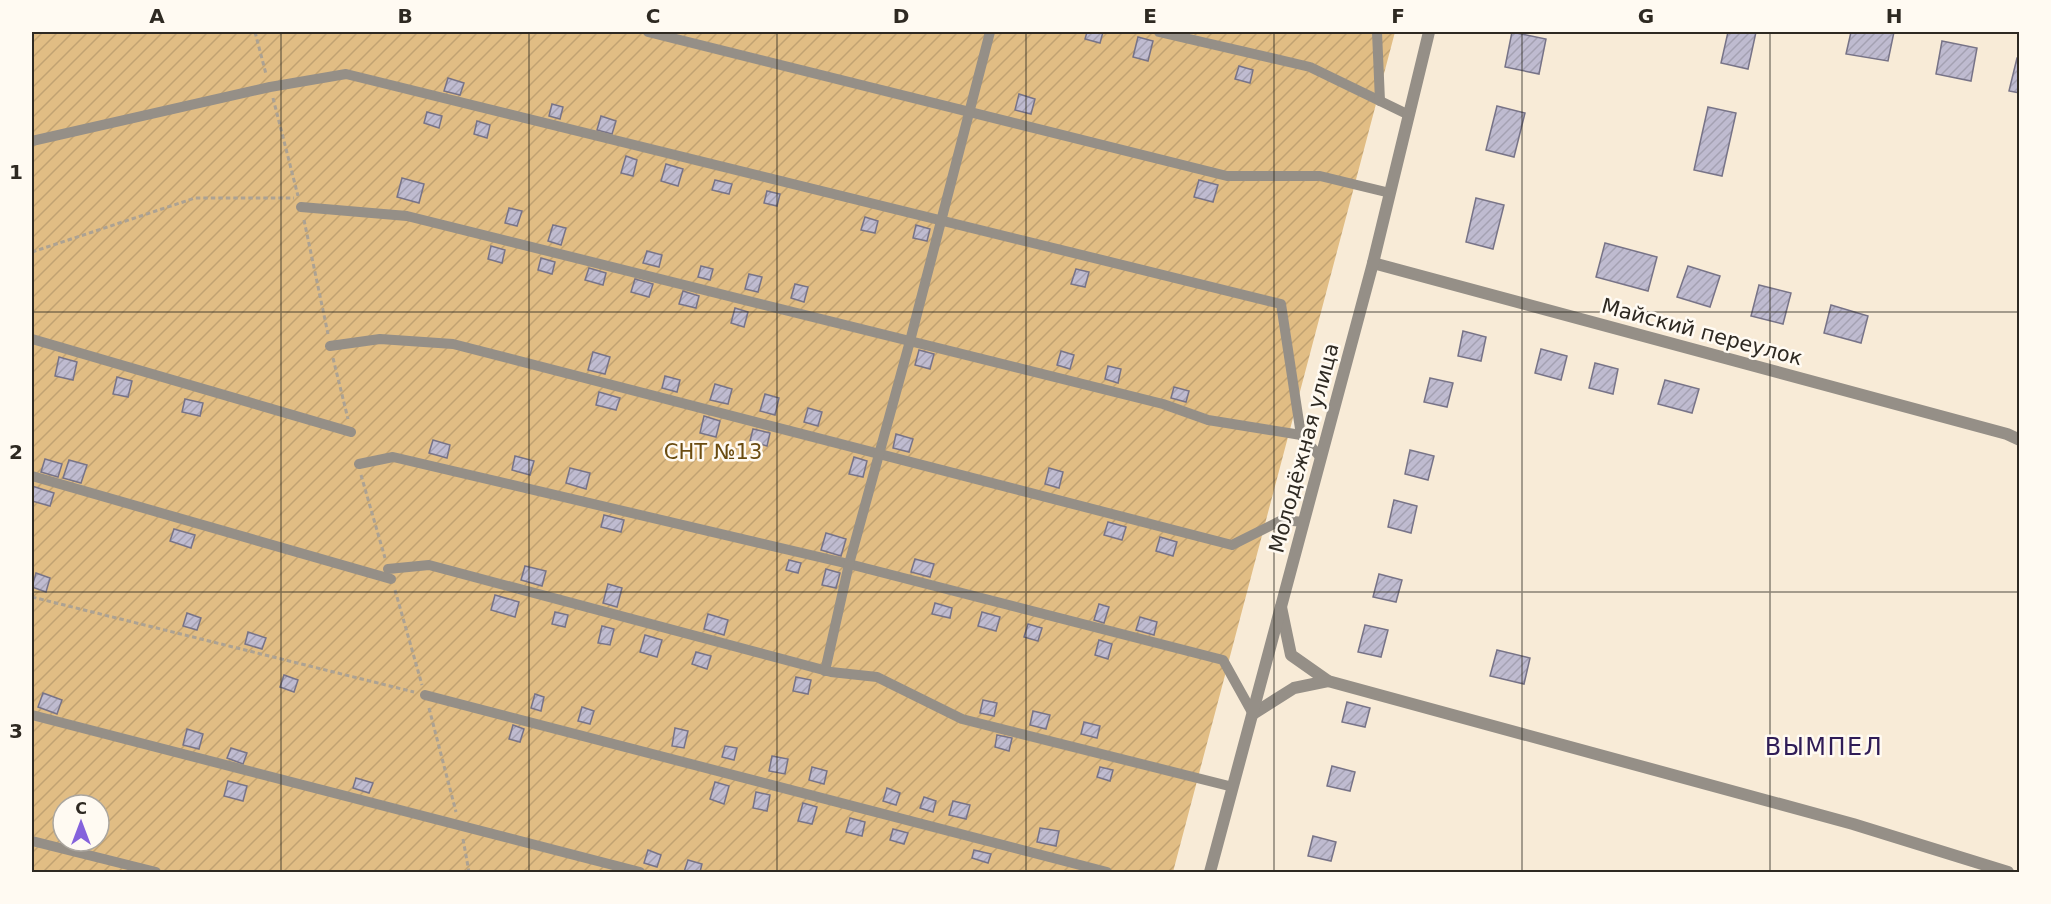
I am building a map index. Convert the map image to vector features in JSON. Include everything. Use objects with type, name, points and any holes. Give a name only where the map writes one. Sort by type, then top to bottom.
[{"type":"street","name":"Молодёжная улица","points":[[1210,873],[1373,263],[1429,32]]},
{"type":"street","name":"Майский переулок","points":[[1373,263],[2007,434],[2019,440]]},
{"type":"street","points":[[1281,607],[1291,655],[1328,681],[1853,824],[2008,873]]},
{"type":"street","points":[[1253,714],[1294,688],[1328,681]]},
{"type":"lane","points":[[648,32],[1227,176],[1320,176],[1390,193]]},
{"type":"lane","points":[[825,671],[849,564],[910,341],[990,32]]},
{"type":"lane","points":[[1159,32],[1310,67],[1409,115]]},
{"type":"lane","points":[[1377,32],[1380,101]]},
{"type":"lane","points":[[32,141],[270,87],[346,74],[940,220],[1281,304],[1301,435],[1321,458]]},
{"type":"lane","points":[[300,202],[407,216],[1163,404],[1208,420],[1301,435]]},
{"type":"lane","points":[[32,339],[351,432]]},
{"type":"lane","points":[[330,346],[380,339],[453,344],[1232,545],[1282,520],[1304,522]]},
{"type":"lane","points":[[358,465],[393,457],[849,564],[1223,660],[1253,714]]},
{"type":"lane","points":[[32,476],[390,574],[429,565],[825,671],[877,677],[962,719],[1233,788]]},
{"type":"lane","points":[[425,695],[1107,873]]},
{"type":"lane","points":[[32,715],[640,873]]},
{"type":"lane","points":[[32,841],[156,873]]},
{"type":"path","points":[[32,252],[195,198],[300,202]]},
{"type":"path","points":[[32,597],[425,695]]},
{"type":"green space","name":"СНТ №13","points":[[32,32],[1395,32],[1173,872],[32,872]]},
{"type":"building","points":[[1087,32],[1103,32],[1100,43],[1085,39]]},
{"type":"building","points":[[1512,32],[1546,39],[1539,74],[1505,67]]},
{"type":"building","points":[[1728,32],[1756,32],[1748,69],[1721,63]]},
{"type":"building","points":[[1851,32],[1894,32],[1888,61],[1846,54]]},
{"type":"building","points":[[1138,37],[1153,41],[1148,61],[1133,57]]},
{"type":"building","points":[[1942,41],[1977,48],[1971,81],[1936,74]]},
{"type":"building","points":[[2017,58],[2020,58],[2020,93],[2009,91]]},
{"type":"building","points":[[1239,66],[1253,70],[1250,83],[1235,79]]},
{"type":"building","points":[[448,78],[464,83],[460,95],[444,91]]},
{"type":"building","points":[[1019,94],[1035,99],[1031,114],[1015,110]]},
{"type":"building","points":[[552,104],[563,107],[560,119],[549,116]]},
{"type":"building","points":[[1497,106],[1525,113],[1514,157],[1486,150]]},
{"type":"building","points":[[1708,107],[1736,113],[1722,176],[1694,170]]},
{"type":"building","points":[[427,112],[442,116],[439,128],[424,123]]},
{"type":"building","points":[[601,116],[616,121],[612,134],[597,130]]},
{"type":"building","points":[[477,121],[490,125],[487,138],[474,134]]},
{"type":"building","points":[[626,156],[637,160],[633,176],[621,173]]},
{"type":"building","points":[[666,164],[683,169],[678,186],[661,181]]},
{"type":"building","points":[[402,178],[424,184],[419,203],[397,197]]},
{"type":"building","points":[[715,180],[732,184],[729,194],[712,190]]},
{"type":"building","points":[[1199,180],[1218,185],[1213,202],[1194,197]]},
{"type":"building","points":[[767,191],[780,194],[777,206],[764,203]]},
{"type":"building","points":[[1476,198],[1504,205],[1493,249],[1466,242]]},
{"type":"building","points":[[509,208],[522,211],[517,226],[505,223]]},
{"type":"building","points":[[865,217],[878,221],[875,233],[861,230]]},
{"type":"building","points":[[553,225],[566,228],[561,245],[548,241]]},
{"type":"building","points":[[916,225],[930,229],[927,241],[913,238]]},
{"type":"building","points":[[1605,243],[1657,257],[1648,291],[1596,277]]},
{"type":"building","points":[[491,246],[505,250],[502,263],[488,259]]},
{"type":"building","points":[[647,251],[662,255],[659,267],[643,263]]},
{"type":"building","points":[[541,258],[555,262],[552,274],[538,270]]},
{"type":"building","points":[[701,266],[713,269],[710,280],[698,277]]},
{"type":"building","points":[[1688,266],[1720,276],[1710,307],[1677,297]]},
{"type":"building","points":[[589,268],[606,273],[603,285],[585,280]]},
{"type":"building","points":[[1076,269],[1089,272],[1085,287],[1071,284]]},
{"type":"building","points":[[749,274],[762,277],[758,292],[745,289]]},
{"type":"building","points":[[635,279],[653,284],[649,297],[631,292]]},
{"type":"building","points":[[795,284],[808,287],[804,302],[791,298]]},
{"type":"building","points":[[1759,285],[1791,293],[1783,324],[1751,316]]},
{"type":"building","points":[[683,291],[699,296],[696,308],[679,304]]},
{"type":"building","points":[[1831,305],[1868,316],[1861,343],[1824,333]]},
{"type":"building","points":[[735,308],[748,312],[744,327],[731,323]]},
{"type":"building","points":[[1463,331],[1486,337],[1481,361],[1458,356]]},
{"type":"building","points":[[1541,349],[1567,356],[1561,380],[1535,373]]},
{"type":"building","points":[[919,350],[934,354],[930,369],[915,365]]},
{"type":"building","points":[[1061,351],[1074,355],[1070,369],[1057,365]]},
{"type":"building","points":[[593,352],[610,357],[605,374],[588,370]]},
{"type":"building","points":[[59,357],[77,362],[73,380],[55,376]]},
{"type":"building","points":[[1595,363],[1618,369],[1613,394],[1589,388]]},
{"type":"building","points":[[1108,366],[1121,369],[1118,383],[1105,379]]},
{"type":"building","points":[[665,376],[680,380],[677,392],[662,388]]},
{"type":"building","points":[[117,377],[132,381],[128,397],[113,394]]},
{"type":"building","points":[[1430,378],[1453,383],[1447,407],[1424,402]]},
{"type":"building","points":[[1665,380],[1699,389],[1692,413],[1658,404]]},
{"type":"building","points":[[715,384],[732,389],[728,404],[710,400]]},
{"type":"building","points":[[1174,387],[1189,391],[1186,402],[1171,398]]},
{"type":"building","points":[[599,392],[620,398],[616,410],[596,405]]},
{"type":"building","points":[[765,394],[779,398],[775,415],[760,411]]},
{"type":"building","points":[[185,399],[203,403],[200,416],[182,412]]},
{"type":"building","points":[[808,408],[822,412],[818,426],[804,422]]},
{"type":"building","points":[[704,416],[720,421],[716,437],[700,433]]},
{"type":"building","points":[[753,429],[770,433],[767,446],[750,441]]},
{"type":"building","points":[[896,434],[913,439],[909,452],[893,448]]},
{"type":"building","points":[[433,440],[450,445],[447,458],[429,453]]},
{"type":"building","points":[[1410,450],[1434,456],[1428,480],[1405,474]]},
{"type":"building","points":[[515,456],[534,461],[530,475],[512,470]]},
{"type":"building","points":[[854,457],[867,461],[863,477],[849,474]]},
{"type":"building","points":[[45,459],[62,464],[58,477],[41,472]]},
{"type":"building","points":[[69,460],[87,465],[81,483],[63,478]]},
{"type":"building","points":[[570,468],[590,473],[586,489],[566,483]]},
{"type":"building","points":[[1049,468],[1063,472],[1059,488],[1045,484]]},
{"type":"building","points":[[32,486],[54,493],[50,506],[32,501]]},
{"type":"building","points":[[1394,500],[1417,506],[1411,533],[1388,527]]},
{"type":"building","points":[[604,515],[624,520],[621,532],[601,527]]},
{"type":"building","points":[[1108,522],[1126,527],[1122,540],[1104,535]]},
{"type":"building","points":[[174,529],[195,535],[191,548],[170,541]]},
{"type":"building","points":[[826,533],[846,539],[841,556],[821,550]]},
{"type":"building","points":[[1160,537],[1177,542],[1173,556],[1156,551]]},
{"type":"building","points":[[915,559],[934,564],[930,577],[911,572]]},
{"type":"building","points":[[789,560],[801,563],[798,573],[786,570]]},
{"type":"building","points":[[525,566],[546,571],[542,586],[521,580]]},
{"type":"building","points":[[826,569],[840,573],[836,588],[822,585]]},
{"type":"building","points":[[36,573],[50,578],[46,592],[32,587]]},
{"type":"building","points":[[1379,574],[1402,580],[1396,602],[1373,597]]},
{"type":"building","points":[[608,584],[622,588],[617,607],[603,603]]},
{"type":"building","points":[[495,595],[519,602],[515,617],[491,610]]},
{"type":"building","points":[[935,603],[952,608],[950,618],[932,614]]},
{"type":"building","points":[[1099,604],[1109,607],[1104,623],[1094,620]]},
{"type":"building","points":[[555,612],[568,615],[565,627],[552,624]]},
{"type":"building","points":[[982,612],[1000,617],[996,631],[978,626]]},
{"type":"building","points":[[187,613],[201,618],[197,630],[183,626]]},
{"type":"building","points":[[708,614],[728,620],[724,635],[704,629]]},
{"type":"building","points":[[1140,617],[1157,622],[1154,635],[1136,630]]},
{"type":"building","points":[[1028,624],[1042,628],[1038,641],[1024,637]]},
{"type":"building","points":[[1365,625],[1388,630],[1381,657],[1358,652]]},
{"type":"building","points":[[602,626],[614,629],[610,645],[598,643]]},
{"type":"building","points":[[248,632],[266,638],[262,649],[245,644]]},
{"type":"building","points":[[645,635],[662,640],[657,657],[640,652]]},
{"type":"building","points":[[1099,640],[1112,644],[1108,659],[1095,655]]},
{"type":"building","points":[[1497,650],[1530,658],[1524,684],[1490,676]]},
{"type":"building","points":[[696,652],[711,656],[707,669],[692,664]]},
{"type":"building","points":[[284,675],[298,680],[294,692],[280,687]]},
{"type":"building","points":[[796,677],[811,680],[808,694],[793,691]]},
{"type":"building","points":[[43,693],[62,700],[57,714],[38,707]]},
{"type":"building","points":[[535,694],[544,697],[541,711],[531,708]]},
{"type":"building","points":[[983,700],[997,703],[994,716],[980,713]]},
{"type":"building","points":[[1347,702],[1370,708],[1365,727],[1342,722]]},
{"type":"building","points":[[582,707],[594,711],[590,724],[578,721]]},
{"type":"building","points":[[1033,711],[1050,715],[1046,729],[1030,725]]},
{"type":"building","points":[[1084,722],[1100,726],[1097,738],[1081,734]]},
{"type":"building","points":[[513,725],[524,729],[520,742],[509,739]]},
{"type":"building","points":[[675,728],[688,731],[684,748],[672,746]]},
{"type":"building","points":[[187,729],[203,734],[199,749],[183,745]]},
{"type":"building","points":[[997,735],[1012,738],[1009,751],[995,747]]},
{"type":"building","points":[[725,746],[737,748],[734,760],[722,757]]},
{"type":"building","points":[[231,748],[247,753],[243,764],[227,758]]},
{"type":"building","points":[[772,756],[788,759],[785,774],[769,771]]},
{"type":"building","points":[[1332,766],[1355,772],[1350,791],[1327,786]]},
{"type":"building","points":[[812,767],[827,771],[824,784],[809,780]]},
{"type":"building","points":[[1100,767],[1113,770],[1110,781],[1097,777]]},
{"type":"building","points":[[356,778],[373,783],[369,793],[353,788]]},
{"type":"building","points":[[228,781],[247,786],[243,801],[224,796]]},
{"type":"building","points":[[715,782],[729,786],[724,804],[710,799]]},
{"type":"building","points":[[887,788],[900,793],[896,805],[883,801]]},
{"type":"building","points":[[756,792],[770,795],[767,811],[753,808]]},
{"type":"building","points":[[924,797],[936,801],[933,812],[920,808]]},
{"type":"building","points":[[953,801],[970,805],[966,819],[949,815]]},
{"type":"building","points":[[803,803],[817,807],[812,824],[798,821]]},
{"type":"building","points":[[850,818],[865,822],[862,836],[846,832]]},
{"type":"building","points":[[1040,828],[1059,831],[1056,846],[1037,842]]},
{"type":"building","points":[[893,829],[908,833],[904,844],[890,840]]},
{"type":"building","points":[[1313,836],[1336,842],[1331,861],[1308,856]]},
{"type":"building","points":[[648,850],[661,855],[657,867],[644,863]]},
{"type":"building","points":[[974,850],[991,854],[988,863],[972,858]]},
{"type":"building","points":[[688,860],[702,864],[700,872],[684,872]]},
{"type":"district","name":"ВЫМПЕЛ","points":[[1824,747]]}]
